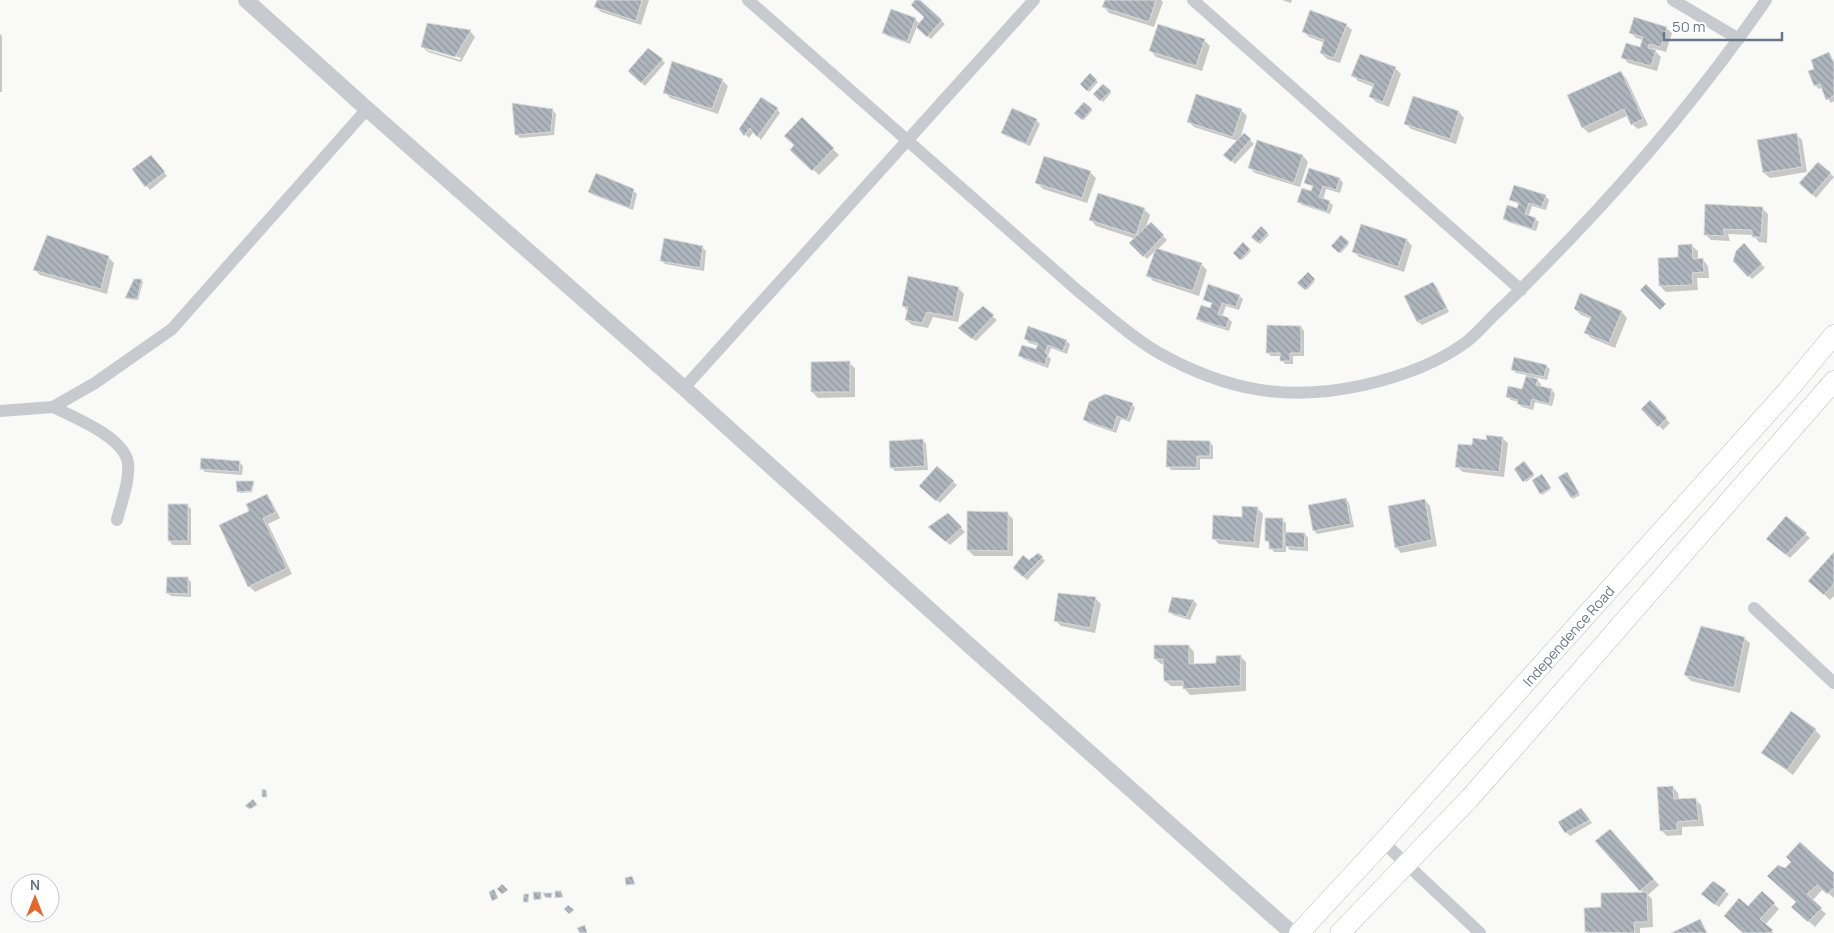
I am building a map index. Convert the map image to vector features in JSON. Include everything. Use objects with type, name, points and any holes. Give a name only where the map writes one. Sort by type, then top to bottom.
[{"type":"main road","name":"Independence Road","points":[[1299,933],[1383,842],[1788,390],[1834,335]]},
{"type":"main road","points":[[1340,933],[1469,799],[1834,381]]},
{"type":"street","points":[[246,0],[684,388],[1292,933]]},
{"type":"street","points":[[748,0],[907,142],[1109,316],[1158,352],[1196,372],[1234,386],[1272,392],[1307,394],[1380,382],[1407,373],[1440,358],[1466,342],[1521,290],[1606,202],[1692,101],[1766,0]]},
{"type":"street","points":[[684,388],[1034,0]]},
{"type":"street","points":[[1193,0],[1521,290]]},
{"type":"street","points":[[1673,0],[1739,39]]},
{"type":"street","points":[[0,411],[53,407],[95,383],[172,330],[367,109]]},
{"type":"street","points":[[53,407],[110,438],[122,448],[128,463],[127,480],[117,520]]},
{"type":"street","points":[[1754,608],[1834,683]]},
{"type":"street","points":[[1383,842],[1480,933]]},
{"type":"building","points":[[597,0],[642,0],[636,21],[594,7]]},
{"type":"building","points":[[915,0],[920,0],[942,20],[927,37],[916,27],[924,17],[911,5]]},
{"type":"building","points":[[1105,0],[1156,0],[1149,22],[1102,7]]},
{"type":"building","points":[[891,9],[916,18],[907,42],[882,33]]},
{"type":"building","points":[[1310,10],[1347,24],[1334,58],[1320,53],[1324,40],[1302,32]]},
{"type":"building","points":[[1634,17],[1667,27],[1661,47],[1649,44],[1648,48],[1656,50],[1651,66],[1621,58],[1626,43],[1640,47],[1643,37],[1629,33]]},
{"type":"building","points":[[427,23],[471,30],[455,57],[421,47]]},
{"type":"building","points":[[1158,24],[1205,39],[1196,66],[1149,51]]},
{"type":"building","points":[[648,48],[663,59],[641,83],[628,71]]},
{"type":"building","points":[[1829,52],[1834,64],[1834,96],[1826,100],[1820,84],[1814,86],[1808,71],[1814,69],[1811,60]]},
{"type":"building","points":[[1360,54],[1396,67],[1383,102],[1369,97],[1374,84],[1351,76]]},
{"type":"building","points":[[672,61],[723,79],[712,109],[663,93]]},
{"type":"building","points":[[1621,71],[1643,119],[1631,125],[1624,109],[1582,128],[1567,95]]},
{"type":"building","points":[[1090,73],[1097,80],[1087,91],[1080,84]]},
{"type":"building","points":[[1103,84],[1111,91],[1100,101],[1093,94]]},
{"type":"building","points":[[1196,94],[1242,109],[1233,137],[1187,122]]},
{"type":"building","points":[[1413,96],[1459,111],[1450,139],[1404,124]]},
{"type":"building","points":[[761,97],[778,108],[757,137],[750,128],[744,136],[739,129]]},
{"type":"building","points":[[1084,102],[1092,109],[1082,120],[1074,113]]},
{"type":"building","points":[[512,103],[553,109],[551,132],[515,135]]},
{"type":"building","points":[[1012,108],[1037,119],[1026,144],[1001,133]]},
{"type":"building","points":[[802,117],[834,148],[812,171],[790,150],[794,145],[784,136]]},
{"type":"building","points":[[1244,133],[1251,139],[1231,162],[1223,155]]},
{"type":"building","points":[[1797,133],[1802,167],[1763,173],[1757,140]]},
{"type":"building","points":[[1257,140],[1303,155],[1294,183],[1248,168]]},
{"type":"building","points":[[151,155],[165,172],[145,187],[132,169]]},
{"type":"building","points":[[1044,156],[1091,171],[1082,198],[1035,183]]},
{"type":"building","points":[[1818,162],[1831,173],[1812,195],[1799,183]]},
{"type":"building","points":[[1309,168],[1340,178],[1336,190],[1323,186],[1319,197],[1330,201],[1327,212],[1297,202],[1302,188],[1311,191],[1313,186],[1304,183]]},
{"type":"building","points":[[596,173],[634,189],[630,208],[588,192]]},
{"type":"building","points":[[1514,185],[1546,195],[1542,207],[1529,203],[1525,214],[1536,218],[1532,229],[1503,219],[1507,205],[1517,208],[1519,203],[1509,200]]},
{"type":"building","points":[[1098,193],[1145,208],[1136,235],[1089,220]]},
{"type":"building","points":[[1705,204],[1763,207],[1761,237],[1752,237],[1752,230],[1723,229],[1725,236],[1704,235]]},
{"type":"building","points":[[1151,222],[1164,235],[1143,257],[1129,243]]},
{"type":"building","points":[[1361,224],[1407,239],[1398,267],[1352,252]]},
{"type":"building","points":[[1261,226],[1268,233],[1258,243],[1251,237]]},
{"type":"building","points":[[47,235],[109,256],[101,289],[33,270]]},
{"type":"building","points":[[1341,235],[1349,242],[1339,253],[1331,246]]},
{"type":"building","points":[[664,238],[703,246],[700,268],[660,261]]},
{"type":"building","points":[[1243,242],[1250,249],[1240,260],[1233,253]]},
{"type":"building","points":[[1744,243],[1762,264],[1748,277],[1733,261],[1736,251]]},
{"type":"building","points":[[1692,244],[1693,259],[1703,258],[1704,272],[1692,273],[1693,285],[1659,286],[1658,258],[1678,257],[1678,245]]},
{"type":"building","points":[[1156,248],[1202,263],[1193,291],[1146,276]]},
{"type":"building","points":[[1308,272],[1315,279],[1305,290],[1297,283]]},
{"type":"building","points":[[908,276],[959,287],[953,317],[927,312],[922,323],[905,320],[908,307],[902,306]]},
{"type":"building","points":[[134,279],[142,279],[137,299],[125,298]]},
{"type":"building","points":[[1433,282],[1447,308],[1417,322],[1404,296]]},
{"type":"building","points":[[1208,284],[1240,295],[1236,307],[1222,303],[1218,314],[1229,318],[1226,328],[1196,319],[1201,305],[1210,308],[1212,303],[1203,300]]},
{"type":"building","points":[[1646,284],[1666,304],[1660,310],[1640,290]]},
{"type":"building","points":[[1580,293],[1622,311],[1609,343],[1584,333],[1591,317],[1574,309]]},
{"type":"building","points":[[983,306],[994,315],[972,339],[958,328]]},
{"type":"building","points":[[1267,325],[1301,326],[1301,353],[1290,353],[1290,361],[1280,361],[1280,353],[1266,353]]},
{"type":"building","points":[[1028,326],[1067,340],[1063,351],[1048,345],[1045,353],[1048,354],[1045,365],[1018,356],[1022,345],[1036,349],[1038,344],[1024,339]]},
{"type":"building","points":[[1514,357],[1547,365],[1544,377],[1511,370]]},
{"type":"building","points":[[850,361],[850,392],[811,392],[811,362]]},
{"type":"building","points":[[1526,376],[1538,379],[1536,385],[1552,389],[1549,404],[1532,399],[1530,407],[1517,404],[1518,400],[1506,397],[1508,386],[1522,389]]},
{"type":"building","points":[[1105,394],[1133,403],[1127,420],[1117,416],[1113,430],[1083,420],[1089,402]]},
{"type":"building","points":[[1650,400],[1667,418],[1658,427],[1641,409]]},
{"type":"building","points":[[1486,435],[1503,437],[1499,472],[1455,467],[1458,444],[1472,445],[1473,438],[1487,440]]},
{"type":"building","points":[[923,439],[925,466],[890,468],[889,441]]},
{"type":"building","points":[[1167,440],[1210,441],[1210,456],[1197,456],[1197,467],[1166,467]]},
{"type":"building","points":[[201,458],[240,461],[239,472],[200,469]]},
{"type":"building","points":[[1524,461],[1534,474],[1523,482],[1514,469]]},
{"type":"building","points":[[937,466],[954,481],[936,501],[919,486]]},
{"type":"building","points":[[1567,472],[1579,493],[1571,498],[1558,477]]},
{"type":"building","points":[[1542,474],[1551,488],[1540,494],[1532,480]]},
{"type":"building","points":[[236,481],[254,481],[251,491],[237,492]]},
{"type":"building","points":[[267,494],[276,512],[263,518],[287,568],[248,587],[219,525],[249,511],[246,504]]},
{"type":"building","points":[[1346,498],[1351,524],[1313,531],[1308,505]]},
{"type":"building","points":[[1425,499],[1432,540],[1395,548],[1388,506]]},
{"type":"building","points":[[168,504],[188,504],[188,541],[168,541]]},
{"type":"building","points":[[1242,506],[1258,507],[1254,543],[1212,539],[1213,515],[1242,517]]},
{"type":"building","points":[[967,511],[1008,512],[1008,551],[967,550]]},
{"type":"building","points":[[948,513],[962,527],[946,542],[928,527]]},
{"type":"building","points":[[1786,516],[1807,533],[1786,555],[1766,539]]},
{"type":"building","points":[[1265,518],[1283,518],[1283,549],[1269,549],[1269,541],[1265,541]]},
{"type":"building","points":[[1285,532],[1305,533],[1304,548],[1285,546]]},
{"type":"building","points":[[1834,552],[1834,584],[1824,595],[1808,581]]},
{"type":"building","points":[[1038,553],[1043,557],[1023,577],[1013,568],[1023,555],[1029,560]]},
{"type":"building","points":[[167,577],[188,577],[188,594],[166,593]]},
{"type":"building","points":[[1058,593],[1096,597],[1090,628],[1054,621]]},
{"type":"building","points":[[1172,597],[1194,600],[1186,617],[1168,612]]},
{"type":"building","points":[[1701,626],[1745,637],[1734,688],[1684,675]]},
{"type":"building","points":[[1154,645],[1189,645],[1189,664],[1216,663],[1216,656],[1241,655],[1240,686],[1183,689],[1183,681],[1164,681],[1163,659],[1154,659]]},
{"type":"building","points":[[1791,711],[1816,729],[1787,770],[1761,753]]},
{"type":"building","points":[[1673,786],[1674,799],[1696,798],[1699,820],[1677,822],[1677,830],[1660,831],[1657,787]]},
{"type":"building","points":[[262,789],[266,790],[267,797],[262,797]]},
{"type":"building","points":[[253,799],[257,805],[250,809],[245,806]]},
{"type":"building","points":[[1581,808],[1590,820],[1565,833],[1558,822]]},
{"type":"building","points":[[1610,829],[1654,879],[1640,891],[1595,841]]},
{"type":"building","points":[[1800,842],[1834,873],[1834,888],[1827,894],[1817,885],[1807,894],[1822,908],[1808,922],[1791,907],[1796,902],[1767,876],[1778,865],[1785,868],[1791,862],[1786,857]]},
{"type":"building","points":[[632,876],[635,884],[626,885],[625,878]]},
{"type":"building","points":[[1713,881],[1726,890],[1715,905],[1701,894]]},
{"type":"building","points":[[502,884],[508,890],[502,894],[497,889]]},
{"type":"building","points":[[494,889],[498,898],[492,901],[489,892]]},
{"type":"building","points":[[555,891],[561,891],[563,897],[555,898]]},
{"type":"building","points":[[1762,891],[1775,903],[1760,919],[1773,930],[1770,933],[1743,933],[1724,916],[1739,898],[1748,906]]},
{"type":"building","points":[[533,892],[541,892],[541,899],[534,900]]},
{"type":"building","points":[[1647,892],[1648,922],[1634,922],[1635,933],[1585,932],[1584,908],[1601,907],[1601,893]]},
{"type":"building","points":[[543,893],[552,893],[551,898],[545,897]]},
{"type":"building","points":[[524,894],[529,894],[528,902],[523,902]]},
{"type":"building","points":[[568,905],[574,910],[569,914],[564,909]]},
{"type":"building","points":[[1700,919],[1707,933],[1671,933]]},
{"type":"building","points":[[585,925],[587,933],[580,933],[577,928]]}]
